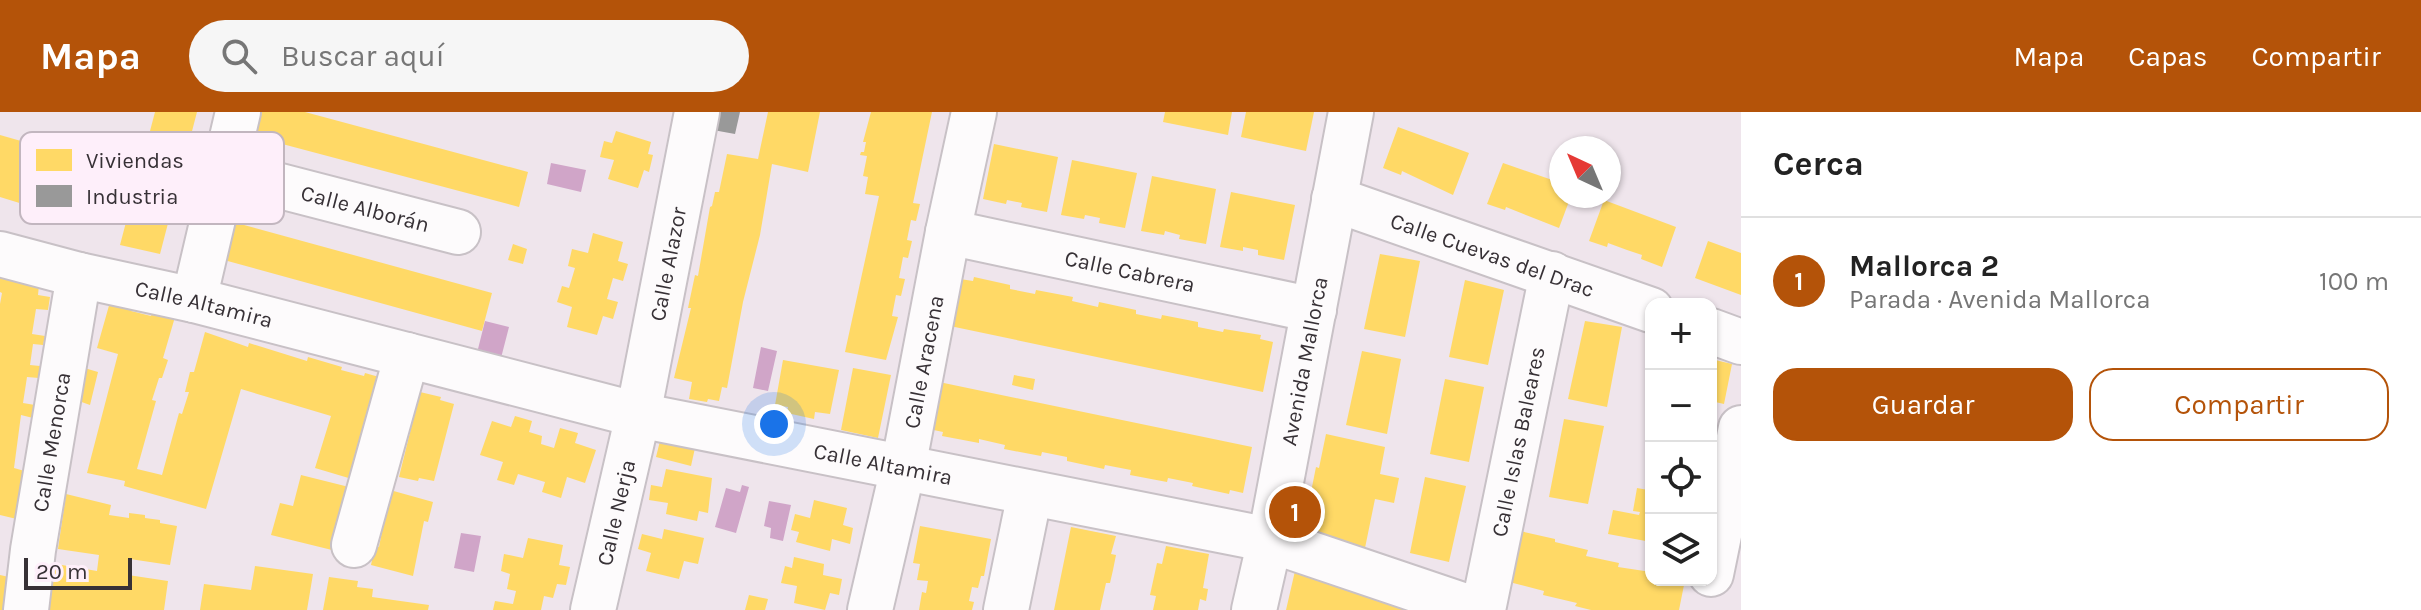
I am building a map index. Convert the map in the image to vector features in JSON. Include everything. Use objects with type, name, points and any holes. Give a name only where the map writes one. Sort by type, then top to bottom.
[{"type":"street","points":[[234,132],[238,112]]},
{"type":"street","name":"Calle Alazor","points":[[638,415],[697,112]]},
{"type":"street","name":"Calle Aracena","points":[[870,610],[903,468],[974,112]]},
{"type":"street","name":"Avenida Mallorca","points":[[1254,610],[1351,112]]},
{"type":"street","name":"Calle Alborán","points":[[284,187],[458,232]]},
{"type":"street","name":"Calle Cuevas del Drac","points":[[1334,199],[1645,308]]},
{"type":"street","points":[[194,300],[213,224]]},
{"type":"street","name":"Calle Cabrera","points":[[948,232],[1314,310]]},
{"type":"street","name":"Calle Altamira","points":[[0,254],[194,300],[638,415],[1270,540],[1480,610]]},
{"type":"street","name":"Calle Islas Baleares","points":[[1480,610],[1552,274]]},
{"type":"street","name":"Calle Menorca","points":[[26,610],[17,545],[79,275]]},
{"type":"street","points":[[1717,333],[1741,342]]},
{"type":"street","points":[[354,545],[407,355]]},
{"type":"street","name":"Calle Nerja","points":[[593,610],[638,415]]},
{"type":"street","points":[[1717,543],[1741,428]]},
{"type":"street","points":[[1006,610],[1030,493]]},
{"type":"street","points":[[1704,610],[1708,586]]},
{"type":"shaded area","points":[[551,163],[586,170],[581,192],[547,184]]},
{"type":"shaded area","points":[[485,321],[509,327],[501,358],[477,353]]},
{"type":"shaded area","points":[[761,347],[777,351],[768,391],[753,388]]},
{"type":"shaded area","points":[[742,485],[749,487],[736,533],[715,527],[726,488],[740,492]]},
{"type":"shaded area","points":[[769,501],[791,505],[783,541],[770,538],[771,528],[764,526]]},
{"type":"shaded area","points":[[461,533],[481,536],[474,572],[454,568]]},
{"type":"building: Viviendas","points":[[155,112],[197,112],[192,132],[150,132]]},
{"type":"building: Viviendas","points":[[262,112],[305,112],[528,172],[519,207],[284,144],[284,132],[257,132]]},
{"type":"building: Viviendas","points":[[768,112],[820,112],[808,172],[772,164],[727,388],[722,387],[719,401],[689,399],[692,382],[674,378],[691,308],[688,308],[695,275],[698,276],[710,207],[715,192],[719,192],[727,154],[758,159]]},
{"type":"building: Viviendas","points":[[871,112],[932,112],[913,203],[920,204],[916,221],[911,220],[907,240],[912,241],[908,258],[903,257],[899,278],[905,279],[901,296],[896,295],[892,316],[898,317],[886,360],[845,352],[879,196],[865,194],[868,177],[863,176],[867,156],[860,155],[864,152],[866,142],[863,142]]},
{"type":"building: Viviendas","points":[[1165,112],[1232,112],[1228,135],[1163,122]]},
{"type":"building: Viviendas","points":[[1246,112],[1314,112],[1306,151],[1241,137]]},
{"type":"building: Viviendas","points":[[1398,127],[1469,153],[1453,195],[1402,171],[1401,175],[1383,168]]},
{"type":"building: Viviendas","points":[[616,131],[651,142],[648,154],[653,155],[649,172],[644,170],[638,188],[608,179],[614,160],[600,157],[604,141],[612,143]]},
{"type":"building: Viviendas","points":[[0,135],[20,141],[20,203],[0,197]]},
{"type":"building: Viviendas","points":[[994,144],[1058,157],[1047,212],[1021,207],[1022,203],[1007,200],[1006,204],[983,199]]},
{"type":"building: Viviendas","points":[[1072,160],[1137,173],[1125,228],[1099,223],[1100,218],[1061,215]]},
{"type":"building: Viviendas","points":[[1503,163],[1549,179],[1549,208],[1566,208],[1559,228],[1506,207],[1505,210],[1487,204]]},
{"type":"building: Viviendas","points":[[1152,176],[1216,189],[1206,244],[1179,239],[1180,235],[1165,231],[1164,235],[1141,231]]},
{"type":"building: Viviendas","points":[[1231,192],[1295,205],[1284,260],[1258,255],[1258,250],[1220,247]]},
{"type":"building: Viviendas","points":[[1621,206],[1676,227],[1662,267],[1641,259],[1642,255],[1608,243],[1607,247],[1589,241],[1601,208]]},
{"type":"building: Viviendas","points":[[126,224],[168,224],[160,254],[120,245]]},
{"type":"building: Viviendas","points":[[233,224],[240,224],[492,293],[482,331],[224,260]]},
{"type":"building: Viviendas","points":[[593,233],[623,242],[618,261],[628,264],[623,281],[613,278],[607,299],[618,302],[613,319],[603,316],[597,335],[567,327],[572,307],[557,302],[562,286],[569,288],[575,268],[568,266],[572,249],[588,253]]},
{"type":"building: Viviendas","points":[[1708,241],[1741,253],[1741,295],[1695,278]]},
{"type":"building: Viviendas","points":[[513,244],[527,249],[523,264],[508,260]]},
{"type":"building: Viviendas","points":[[1380,254],[1420,261],[1405,337],[1364,329]]},
{"type":"building: Viviendas","points":[[0,276],[39,285],[38,295],[50,297],[48,310],[36,309],[32,334],[45,336],[43,345],[33,344],[30,365],[40,366],[39,378],[27,377],[23,403],[35,405],[33,418],[21,415],[14,468],[28,472],[25,521],[0,515]]},
{"type":"building: Viviendas","points":[[974,277],[1010,285],[1010,289],[1073,297],[1072,301],[1098,307],[1099,302],[1136,310],[1136,314],[1198,322],[1198,327],[1261,335],[1260,339],[1273,342],[1263,392],[950,326],[960,279],[973,281]]},
{"type":"building: Viviendas","points":[[1465,280],[1504,290],[1488,365],[1449,357]]},
{"type":"building: Viviendas","points":[[110,302],[132,306],[131,311],[151,316],[153,311],[175,317],[163,358],[168,360],[152,400],[156,401],[137,469],[162,475],[179,413],[182,414],[189,392],[185,392],[190,372],[194,372],[205,332],[248,347],[249,343],[307,361],[308,357],[342,367],[341,370],[386,379],[362,482],[315,468],[331,416],[241,389],[206,509],[124,486],[125,481],[87,473],[118,354],[97,348]]},
{"type":"building: Viviendas","points":[[1585,321],[1622,327],[1607,407],[1568,399]]},
{"type":"building: Viviendas","points":[[1362,351],[1401,359],[1387,434],[1346,425]]},
{"type":"building: Viviendas","points":[[783,360],[839,370],[830,414],[815,412],[814,419],[787,413],[788,407],[775,405]]},
{"type":"building: Viviendas","points":[[1717,360],[1732,364],[1724,404],[1717,402]]},
{"type":"building: Viviendas","points":[[81,367],[98,372],[90,405],[76,400]]},
{"type":"building: Viviendas","points":[[853,368],[891,375],[878,438],[841,430]]},
{"type":"building: Viviendas","points":[[1014,375],[1035,379],[1033,390],[1012,385]]},
{"type":"building: Viviendas","points":[[1445,379],[1484,387],[1469,462],[1430,454]]},
{"type":"building: Viviendas","points":[[939,382],[1252,447],[1243,493],[1230,490],[1229,494],[1168,478],[1167,482],[1130,475],[1131,470],[1105,465],[1104,469],[1042,452],[1041,456],[1004,449],[1005,445],[979,439],[979,443],[942,436],[943,432],[929,429]]},
{"type":"building: Viviendas","points":[[420,392],[454,404],[434,481],[399,477]]},
{"type":"building: Viviendas","points":[[515,416],[532,421],[529,432],[542,436],[541,444],[554,448],[560,428],[578,433],[575,443],[596,450],[585,483],[567,477],[561,498],[542,492],[545,482],[518,474],[514,485],[497,480],[503,462],[480,455],[492,421],[511,427]]},
{"type":"building: Viviendas","points":[[1564,419],[1604,426],[1588,504],[1549,497]]},
{"type":"building: Viviendas","points":[[1326,434],[1385,447],[1380,474],[1399,478],[1394,503],[1375,499],[1365,548],[1304,527]]},
{"type":"building: Viviendas","points":[[660,441],[695,448],[691,466],[656,457]]},
{"type":"building: Viviendas","points":[[666,469],[712,478],[708,513],[699,511],[697,521],[666,514],[668,503],[649,500],[651,485],[662,487]]},
{"type":"building: Viviendas","points":[[301,475],[349,487],[332,550],[271,535],[280,503],[293,506]]},
{"type":"building: Viviendas","points":[[1425,477],[1466,486],[1449,562],[1410,553]]},
{"type":"building: Viviendas","points":[[1637,488],[1645,489],[1645,541],[1608,534],[1613,510],[1639,515],[1640,512],[1633,511]]},
{"type":"building: Viviendas","points":[[390,490],[433,502],[428,522],[424,521],[413,576],[371,565],[375,546],[379,547]]},
{"type":"building: Viviendas","points":[[66,494],[111,505],[109,515],[129,518],[129,513],[145,515],[145,518],[177,526],[170,565],[130,559],[128,575],[168,581],[164,610],[49,610],[56,564],[97,571],[99,555],[58,549]]},
{"type":"building: Viviendas","points":[[814,500],[847,508],[843,525],[853,528],[850,544],[832,539],[830,551],[796,542],[799,532],[791,530],[795,514],[810,518]]},
{"type":"building: Viviendas","points":[[920,526],[991,539],[984,576],[981,576],[978,588],[972,587],[969,601],[974,602],[972,610],[919,610],[922,592],[926,593],[928,581],[917,580],[920,564],[913,563]]},
{"type":"building: Viviendas","points":[[1071,527],[1116,536],[1111,554],[1116,555],[1113,570],[1110,583],[1106,583],[1100,610],[1054,610]]},
{"type":"building: Viviendas","points":[[664,529],[704,538],[698,564],[684,561],[679,579],[646,571],[651,553],[638,549],[642,534],[662,539]]},
{"type":"building: Viviendas","points":[[1520,531],[1588,550],[1586,556],[1619,563],[1618,567],[1645,571],[1645,586],[1684,586],[1679,610],[1591,610],[1575,606],[1577,603],[1543,595],[1544,591],[1509,582]]},
{"type":"building: Viviendas","points":[[528,538],[563,545],[559,565],[570,567],[566,585],[557,584],[553,598],[544,596],[541,610],[493,610],[495,601],[513,604],[516,591],[507,589],[510,574],[501,571],[504,554],[523,558]]},
{"type":"building: Viviendas","points":[[1166,546],[1209,554],[1203,588],[1208,589],[1206,601],[1200,599],[1198,610],[1153,610],[1156,596],[1150,595],[1157,563],[1162,564]]},
{"type":"building: Viviendas","points":[[794,557],[824,564],[823,575],[842,579],[839,595],[830,593],[825,610],[794,603],[797,586],[781,583],[785,566],[792,568]]},
{"type":"building: Viviendas","points":[[255,566],[313,574],[307,610],[200,610],[204,584],[251,590]]},
{"type":"building: Viviendas","points":[[1295,571],[1411,610],[1286,610]]},
{"type":"building: Viviendas","points":[[0,575],[9,577],[5,610],[0,610]]},
{"type":"building: Viviendas","points":[[329,577],[358,581],[357,587],[373,589],[372,597],[429,605],[428,610],[323,610]]},
{"type":"building: Viviendas","points":[[749,595],[768,599],[765,610],[745,610]]},
{"type":"building: Industria","points":[[717,112],[740,112],[735,134],[713,130]]},
{"type":"place","name":"Mallorca 2","points":[[1295,512]]}]
